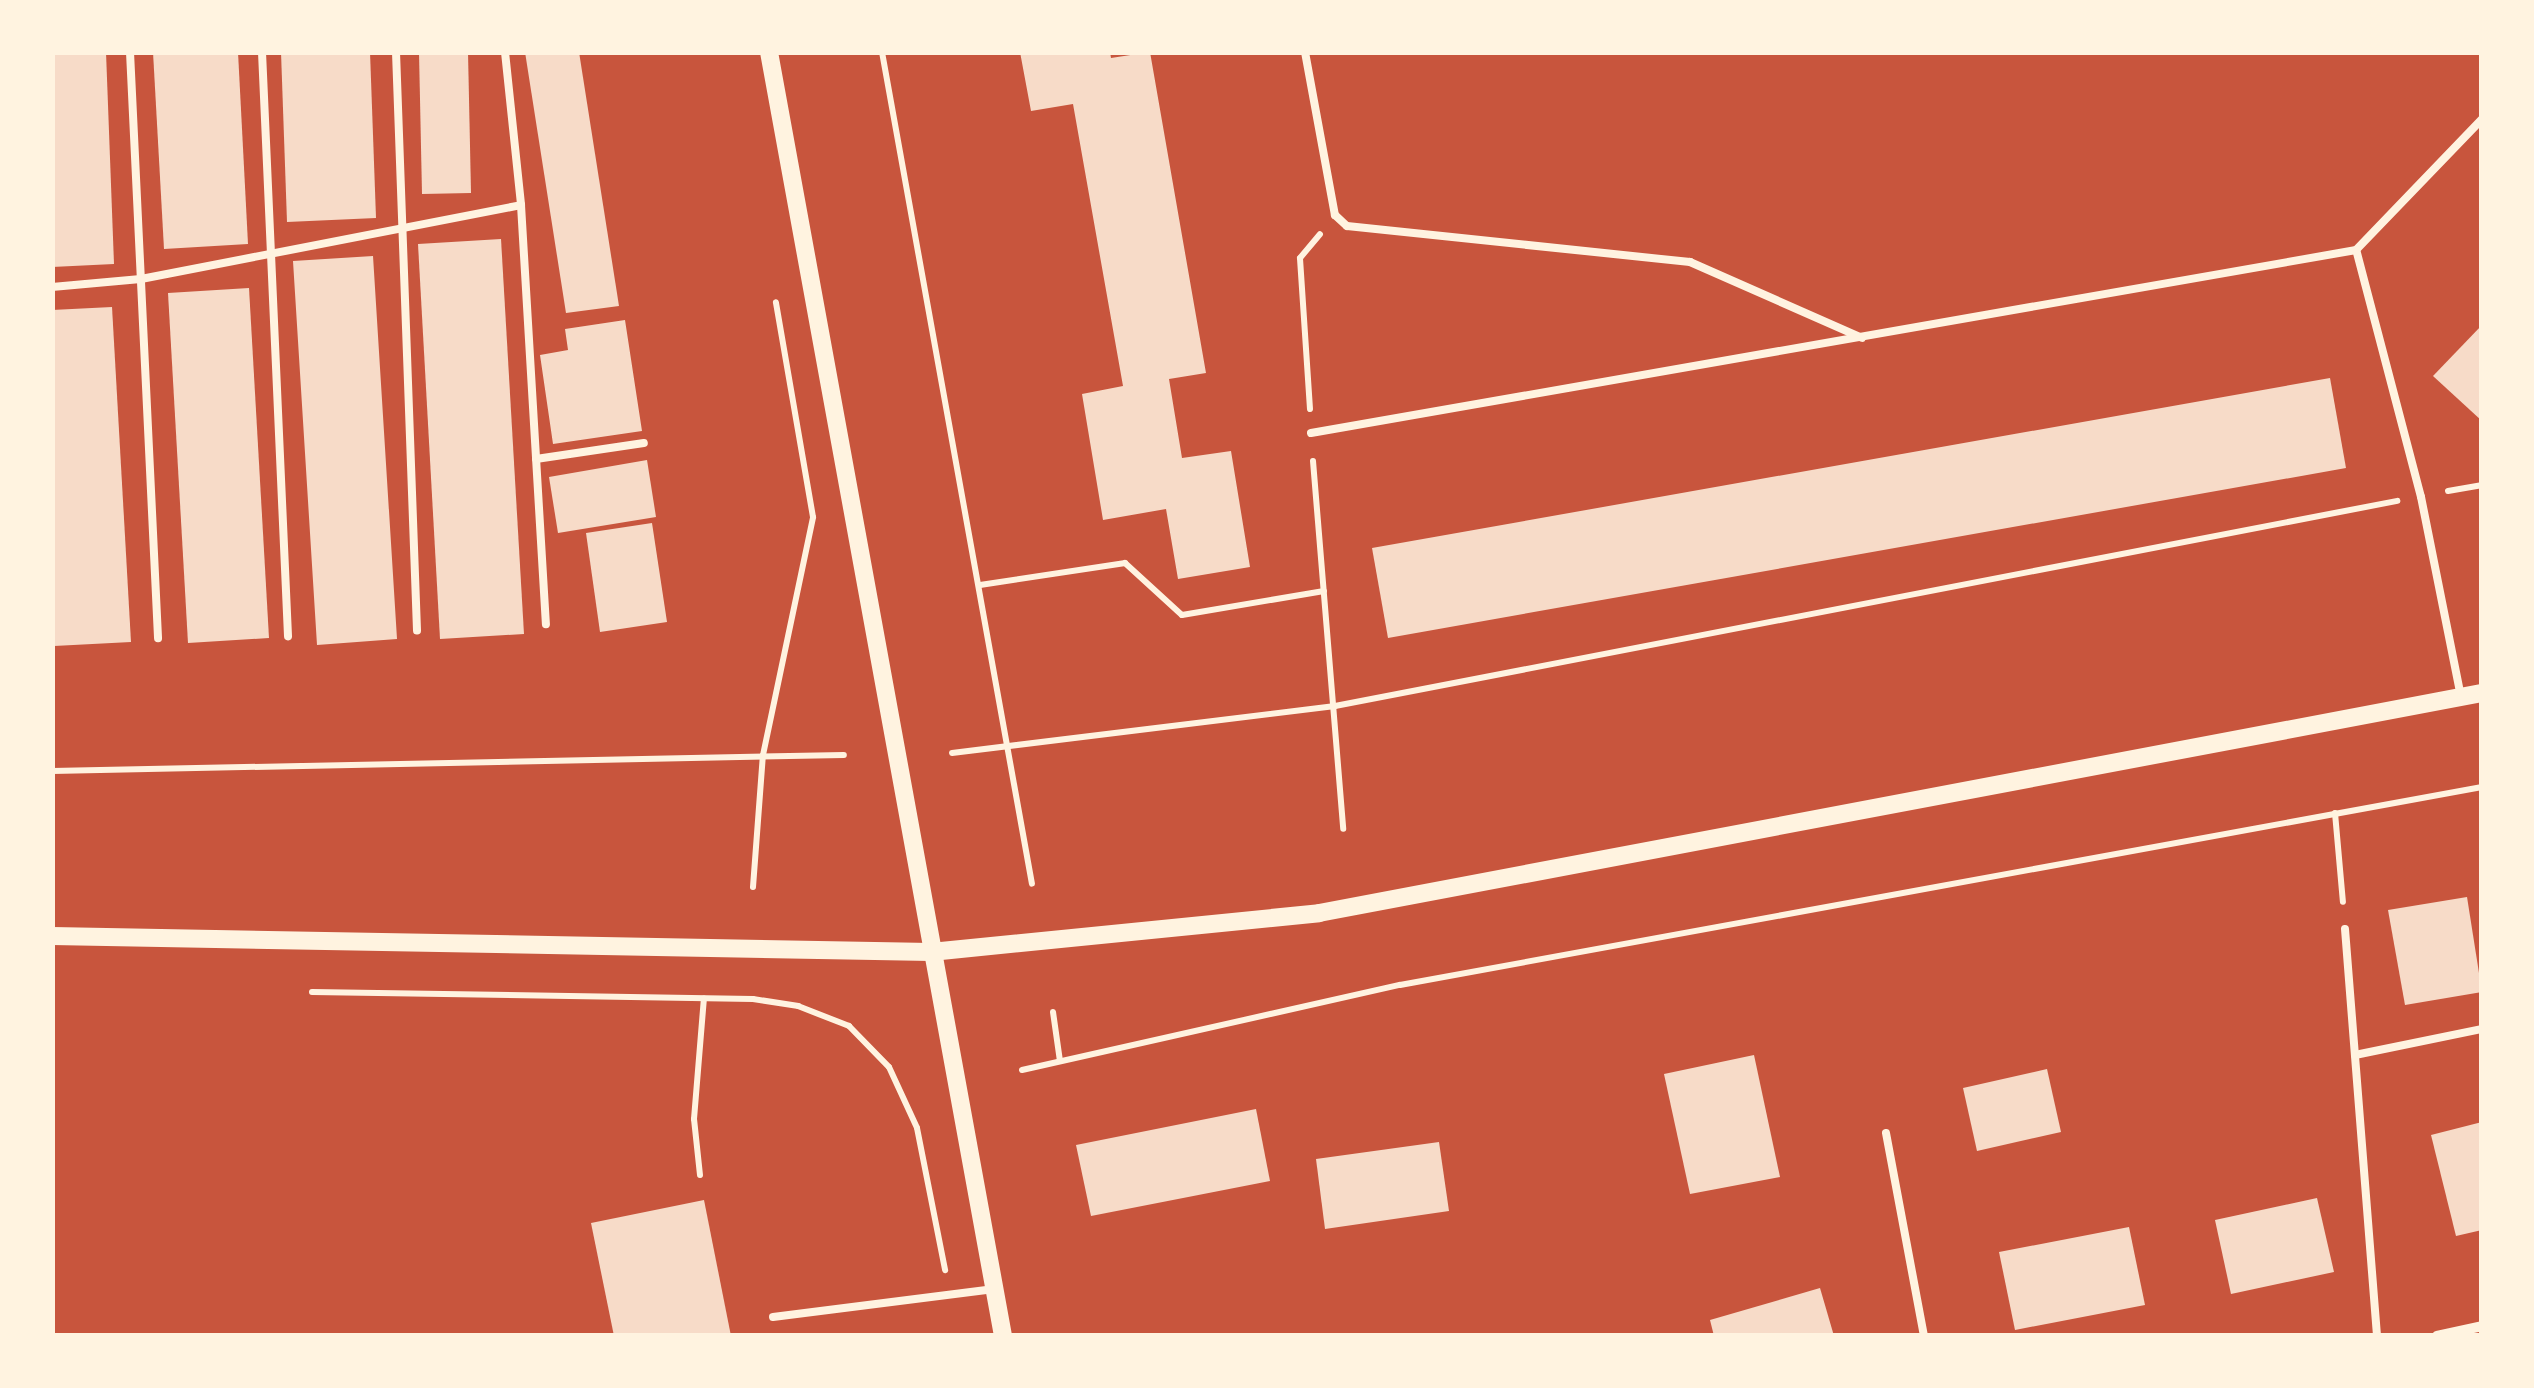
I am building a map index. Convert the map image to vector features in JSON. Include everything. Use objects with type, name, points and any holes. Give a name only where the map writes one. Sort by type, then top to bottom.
[{"type":"street","points":[[769,52],[1003,1336]]},
{"type":"street","points":[[52,936],[932,952],[1319,913],[2482,693]]},
{"type":"street","points":[[2437,1336],[2482,1326]]},
{"type":"lane","points":[[130,52],[158,638]]},
{"type":"lane","points":[[262,52],[288,636]]},
{"type":"lane","points":[[396,52],[417,631]]},
{"type":"lane","points":[[505,52],[521,205],[546,624]]},
{"type":"lane","points":[[1305,52],[1335,215],[1353,229],[1690,262],[1862,338]]},
{"type":"lane","points":[[1311,433],[2356,250],[2482,119]]},
{"type":"lane","points":[[52,287],[141,279],[521,205]]},
{"type":"lane","points":[[2356,250],[2421,496],[2461,697]]},
{"type":"lane","points":[[536,459],[644,443]]},
{"type":"lane","points":[[2345,929],[2377,1336]]},
{"type":"lane","points":[[2355,1054],[2482,1030]]},
{"type":"lane","points":[[1886,1132],[1924,1336]]},
{"type":"lane","points":[[773,1317],[994,1288]]},
{"type":"path","points":[[882,52],[1032,884]]},
{"type":"path","points":[[1335,215],[1300,258],[1342,829]]},
{"type":"path","points":[[753,887],[764,756],[813,517],[774,284]]},
{"type":"path","points":[[952,753],[1010,751],[1335,706],[2482,485]]},
{"type":"path","points":[[980,585],[1125,563],[1182,615],[1324,592]]},
{"type":"path","points":[[52,771],[844,755]]},
{"type":"path","points":[[1022,1070],[1400,984],[2482,787]]},
{"type":"path","points":[[2335,813],[2345,929]]},
{"type":"path","points":[[312,992],[704,998],[798,1006],[850,1026],[889,1068],[917,1128],[949,1293]]},
{"type":"path","points":[[700,1175],[694,1119],[704,998]]},
{"type":"path","points":[[1053,1012],[1060,1061]]},
{"type":"building","points":[[52,52],[106,52],[114,264],[52,267]]},
{"type":"building","points":[[153,52],[238,52],[248,244],[164,249]]},
{"type":"building","points":[[281,52],[370,52],[376,218],[287,222]]},
{"type":"building","points":[[419,52],[468,52],[471,193],[422,194]]},
{"type":"building","points":[[525,52],[579,52],[619,306],[566,313]]},
{"type":"building","points":[[1020,52],[1110,52],[1111,58],[1150,52],[1206,373],[1169,379],[1182,458],[1231,451],[1250,567],[1178,579],[1166,509],[1103,520],[1082,394],[1123,386],[1073,104],[1031,111]]},
{"type":"building","points":[[501,239],[524,634],[440,639],[418,244]]},
{"type":"building","points":[[373,256],[397,639],[317,645],[293,261]]},
{"type":"building","points":[[249,288],[269,638],[188,643],[168,293]]},
{"type":"building","points":[[112,307],[131,642],[54,646],[52,310]]},
{"type":"building","points":[[625,320],[642,431],[553,444],[540,355],[568,350],[565,329]]},
{"type":"building","points":[[2482,325],[2482,421],[2433,376]]},
{"type":"building","points":[[2330,378],[2346,468],[1388,638],[1372,548]]},
{"type":"building","points":[[647,460],[656,517],[558,533],[549,477]]},
{"type":"building","points":[[652,523],[667,622],[600,632],[586,533]]},
{"type":"building","points":[[2467,897],[2482,992],[2405,1005],[2388,910]]},
{"type":"building","points":[[1754,1055],[1780,1177],[1690,1194],[1664,1074]]},
{"type":"building","points":[[2047,1069],[2061,1132],[1977,1151],[1963,1088]]},
{"type":"building","points":[[1256,1109],[1270,1181],[1091,1216],[1076,1145]]},
{"type":"building","points":[[2482,1122],[2482,1230],[2456,1236],[2431,1135]]},
{"type":"building","points":[[1439,1142],[1449,1211],[1325,1229],[1316,1159]]},
{"type":"building","points":[[2317,1198],[2334,1272],[2231,1294],[2215,1220]]},
{"type":"building","points":[[704,1200],[731,1336],[614,1336],[591,1223]]},
{"type":"building","points":[[2129,1227],[2145,1305],[2015,1330],[1999,1252]]},
{"type":"building","points":[[1820,1288],[1834,1336],[1714,1336],[1710,1320]]}]
